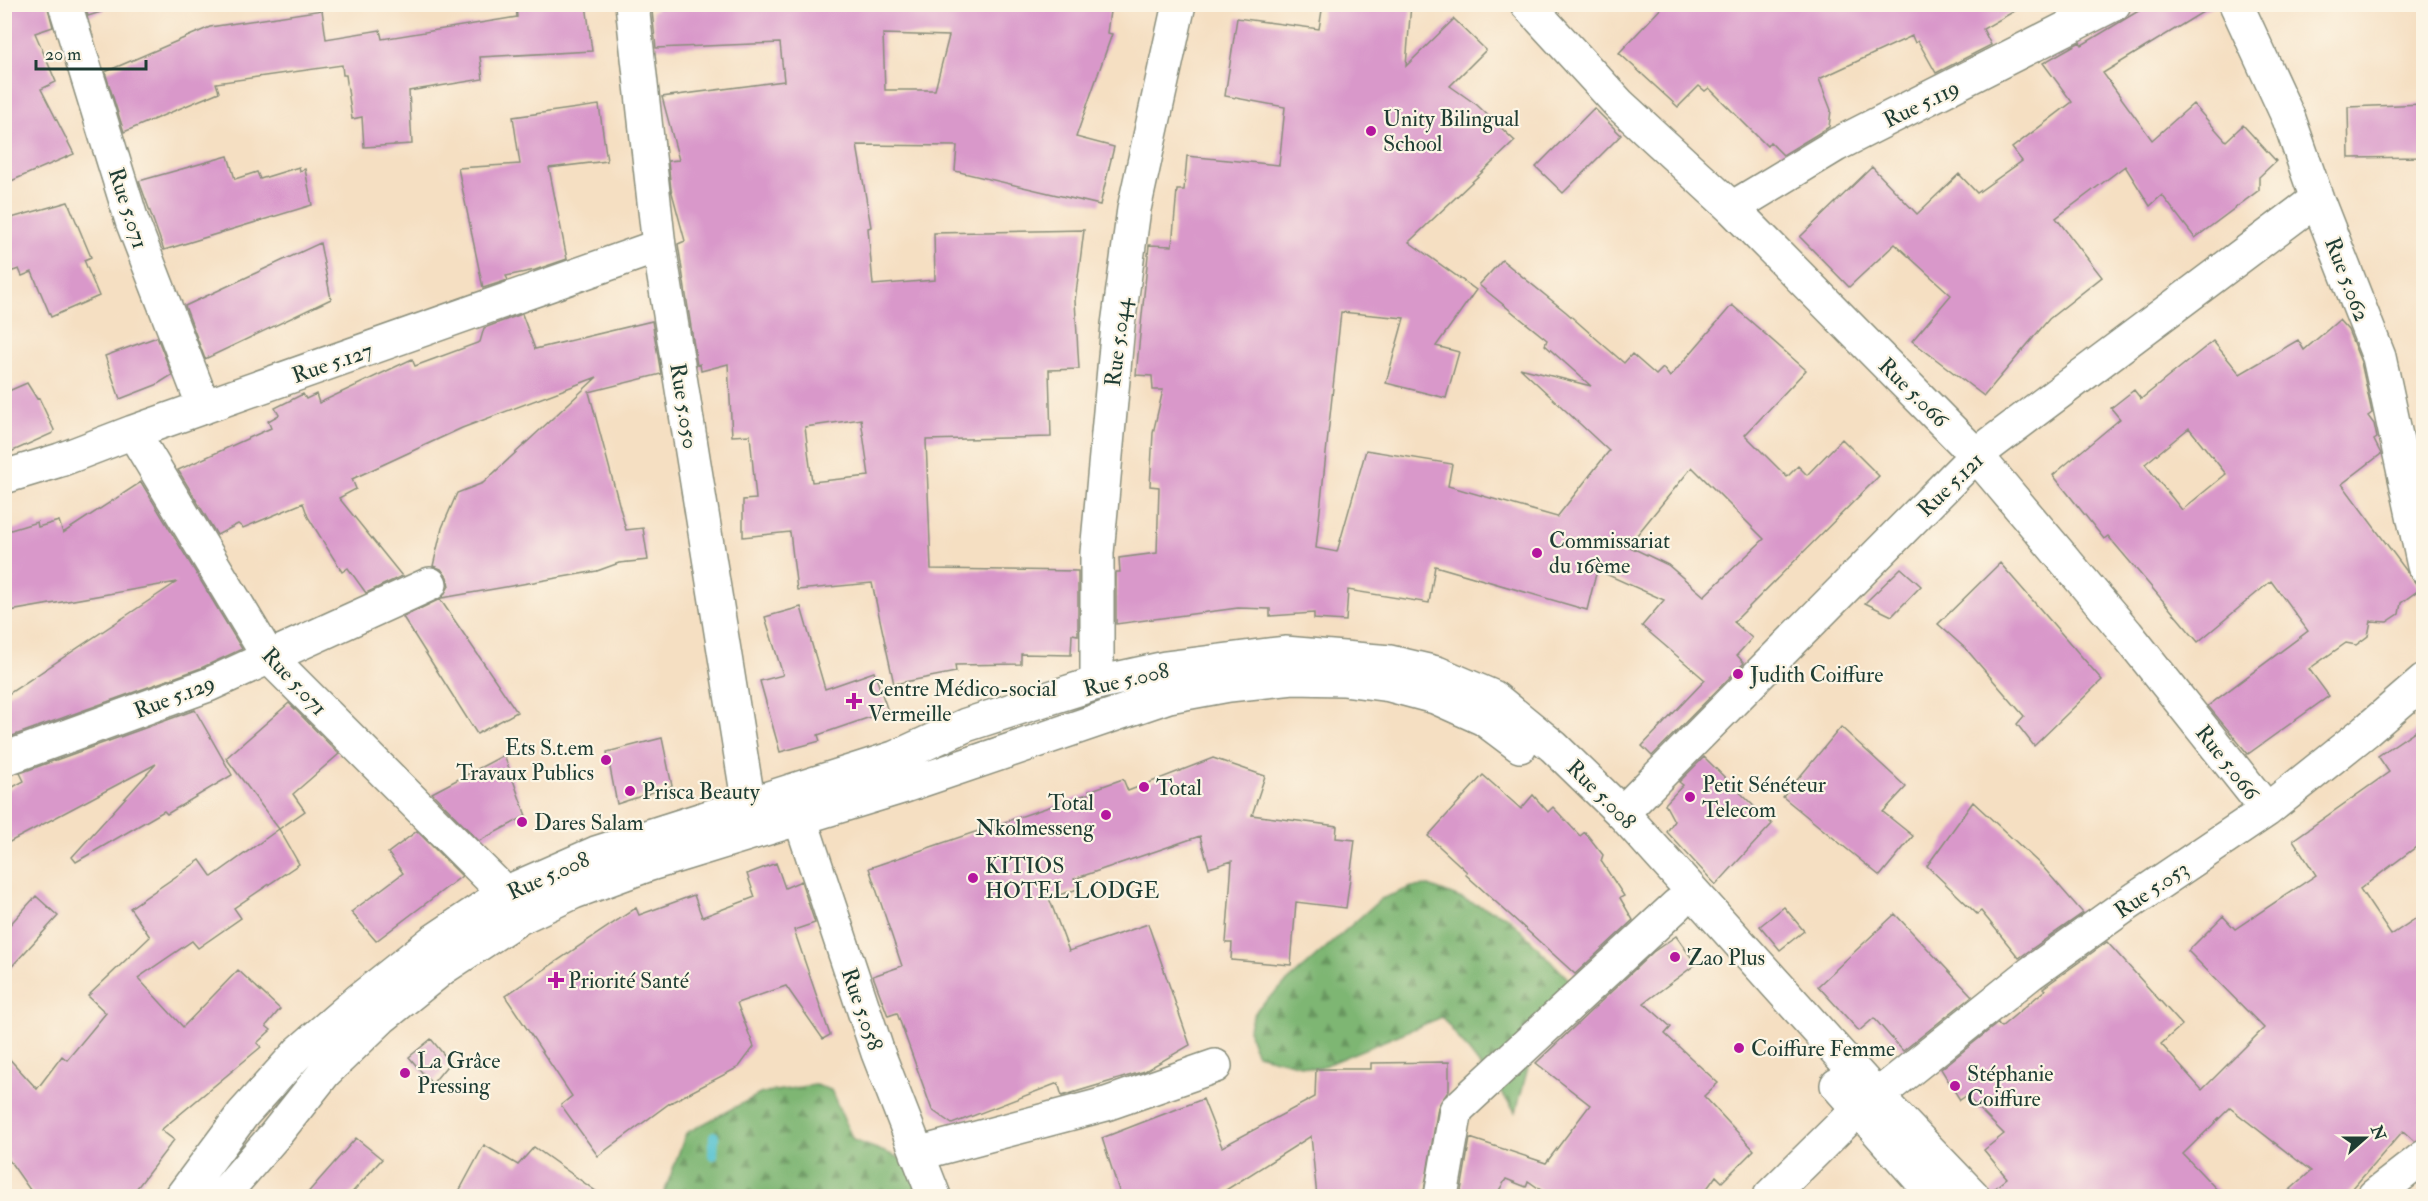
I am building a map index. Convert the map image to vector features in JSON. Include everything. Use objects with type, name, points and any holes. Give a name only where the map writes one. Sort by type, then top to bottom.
[{"type":"street","name":"Rue 5.071","points":[[65,4],[132,221],[204,407]]},
{"type":"street","name":"Rue 5.050","points":[[632,4],[659,246],[749,806]]},
{"type":"street","name":"Rue 5.044","points":[[1097,683],[1097,553],[1118,325],[1134,209],[1179,4]]},
{"type":"street","name":"Rue 5.119","points":[[1732,208],[1836,145],[2114,4]]},
{"type":"street","name":"Rue 5.062","points":[[2236,4],[2289,119],[2317,200],[2379,357],[2424,566]]},
{"type":"street","name":"Rue 5.066","points":[[1544,10],[1619,104],[1732,208],[1977,455],[2127,634],[2267,810]]},
{"type":"street","name":"Rue 5.121","points":[[1622,813],[1977,455],[2317,200]]},
{"type":"street","name":"Rue 5.127","points":[[4,477],[60,460],[133,432],[659,246]]},
{"type":"street","name":"Rue 5.071","points":[[133,432],[268,656],[505,893]]},
{"type":"street","name":"Rue 5.129","points":[[4,759],[208,685],[430,584]]},
{"type":"street","name":"Rue 5.008","points":[[182,1197],[243,1114],[299,1053],[358,1000],[432,942],[505,893],[596,853],[894,758],[966,725],[1097,683],[1165,668],[1285,653],[1390,662],[1437,673],[1493,697],[1554,747],[1622,813],[1868,1102],[1935,1197]]},
{"type":"street","name":"Rue 5.008","points":[[222,1197],[275,1136],[325,1072],[373,1026],[443,968],[509,924],[565,896],[606,879],[905,786],[1169,696],[1229,685],[1293,678],[1343,679],[1390,685],[1435,697],[1484,719],[1542,762],[1606,826],[1677,905],[1868,1102],[1973,1197]]},
{"type":"street","name":"Rue 5.053","points":[[1770,1197],[1868,1102],[2031,973],[2267,810],[2366,731],[2424,681]]},
{"type":"street","name":"Rue 5.058","points":[[800,818],[878,1053],[933,1197]]},
{"type":"street","points":[[1441,1197],[1456,1110],[1677,905]]},
{"type":"street","points":[[917,1154],[1106,1104],[1215,1066]]},
{"type":"street","points":[[2374,1197],[2424,1157]]},
{"type":"green space","points":[[1429,886],[1508,917],[1581,992],[1537,1034],[1516,1112],[1442,1017],[1316,1069],[1257,1054],[1251,1041],[1249,1030],[1251,1020],[1259,1007],[1381,899],[1412,887]]},
{"type":"green space","points":[[815,1085],[831,1090],[853,1140],[903,1159],[967,1196],[663,1196],[686,1133],[762,1093]]},
{"type":"building","points":[[4,4],[47,4],[53,27],[35,33],[56,82],[41,89],[74,154],[4,184]]},
{"type":"building","points":[[85,4],[103,4],[104,11],[88,16]]},
{"type":"building","points":[[516,4],[586,4],[592,51],[480,57],[483,79],[409,91],[412,144],[364,147],[362,117],[352,119],[346,75],[343,75],[342,65],[216,83],[219,92],[124,132],[105,72],[210,27],[322,10],[326,39],[380,30],[382,39],[517,17]]},
{"type":"building","points":[[655,4],[1111,4],[1107,33],[1112,34],[1076,137],[1114,147],[1100,205],[955,171],[957,146],[857,145],[871,227],[868,228],[873,285],[935,280],[934,233],[1084,230],[1075,301],[1079,369],[1049,370],[1051,437],[926,440],[931,569],[1078,571],[1078,635],[1072,634],[1071,655],[1021,654],[1021,664],[955,665],[956,672],[894,684],[872,583],[797,590],[790,532],[743,537],[743,500],[756,499],[750,435],[732,436],[728,364],[701,371],[700,364],[697,365],[678,244],[685,241],[671,189],[668,161],[679,160],[662,97],[784,81],[780,43],[656,48],[652,11],[656,10]],"holes":[[[883,34],[949,36],[935,90],[885,90]],[[861,419],[869,476],[812,482],[805,427]]]},
{"type":"building","points":[[1323,4],[1411,4],[1406,66],[1454,19],[1486,50],[1450,86],[1477,105],[1515,141],[1409,242],[1476,290],[1436,346],[1459,352],[1446,398],[1386,383],[1404,318],[1341,312],[1316,548],[1337,552],[1366,450],[1452,464],[1448,486],[1557,517],[1609,451],[1520,368],[1591,386],[1545,345],[1547,340],[1479,285],[1502,260],[1624,363],[1632,354],[1656,375],[1663,368],[1670,377],[1732,305],[1806,370],[1745,435],[1787,477],[1798,466],[1807,475],[1842,439],[1879,476],[1734,622],[1752,638],[1737,655],[1744,663],[1652,756],[1642,746],[1705,680],[1642,626],[1664,600],[1597,570],[1587,610],[1435,566],[1429,603],[1348,590],[1346,621],[1314,619],[1314,613],[1270,616],[1270,609],[1238,608],[1116,624],[1116,572],[1120,572],[1119,558],[1157,553],[1159,487],[1150,486],[1153,433],[1163,390],[1153,390],[1152,376],[1136,375],[1149,245],[1172,246],[1177,190],[1184,190],[1187,156],[1279,165],[1285,107],[1225,96],[1237,18],[1319,29]],"holes":[[[1692,467],[1764,539],[1704,596],[1668,565],[1628,546]]]},
{"type":"building","points":[[1665,4],[2027,4],[1983,29],[1991,45],[1936,73],[1918,41],[1915,43],[1912,36],[1819,79],[1831,110],[1829,127],[1783,155],[1770,142],[1767,146],[1709,88],[1705,91],[1699,86],[1678,107],[1619,53]]},
{"type":"building","points":[[2150,4],[2216,4],[2103,73],[2152,140],[2193,104],[2226,141],[2243,125],[2276,161],[2259,177],[2259,190],[2195,238],[2162,195],[2150,206],[2125,166],[2056,218],[2102,277],[2049,319],[1984,396],[1912,341],[1951,295],[1895,244],[1849,287],[1800,237],[1872,167],[1917,214],[1959,174],[1977,193],[2022,161],[2012,148],[2072,102],[2043,63],[2080,42],[2082,45]]},
{"type":"building","points":[[2424,104],[2424,157],[2349,158],[2348,107]]},
{"type":"building","points":[[599,105],[607,161],[549,168],[567,259],[535,270],[506,276],[508,280],[483,288],[458,168],[520,164],[513,117]]},
{"type":"building","points":[[1594,108],[1621,135],[1563,193],[1536,167]]},
{"type":"building","points":[[228,156],[235,179],[257,172],[260,179],[299,167],[300,171],[305,169],[312,205],[164,250],[139,181]]},
{"type":"building","points":[[68,202],[91,257],[84,260],[99,296],[51,317],[32,272],[22,276],[19,269],[4,274],[4,220]]},
{"type":"building","points":[[320,243],[331,299],[205,359],[185,306]]},
{"type":"building","points":[[522,314],[535,349],[652,321],[661,374],[589,392],[626,530],[643,528],[648,560],[619,563],[597,571],[442,598],[449,586],[447,577],[441,569],[433,566],[442,528],[457,493],[483,483],[597,377],[462,428],[352,479],[356,489],[339,498],[402,576],[366,593],[348,568],[342,572],[308,517],[303,503],[243,528],[238,524],[217,535],[178,470],[271,428],[268,421],[279,415],[275,408],[303,394],[306,399],[316,394],[319,403],[412,359],[415,366],[480,342],[484,328]]},
{"type":"building","points":[[2339,320],[2348,330],[2361,362],[2372,413],[2368,416],[2374,424],[2377,438],[2374,440],[2381,454],[2342,484],[2420,589],[2401,603],[2399,614],[2387,622],[2371,621],[2368,636],[2356,645],[2346,643],[2309,669],[2329,696],[2248,754],[2208,706],[2308,631],[2271,581],[2198,642],[2108,536],[2104,539],[2053,475],[2120,419],[2111,408],[2134,390],[2141,399],[2213,341],[2240,374],[2298,340],[2304,350]],"holes":[[[2189,428],[2226,474],[2182,510],[2145,464]]]},
{"type":"building","points":[[157,337],[172,375],[156,385],[120,399],[105,356]]},
{"type":"building","points":[[27,383],[37,399],[39,398],[54,430],[53,433],[4,455],[4,393]]},
{"type":"building","points":[[141,482],[242,649],[201,668],[4,739],[4,697],[177,582],[4,612],[4,532],[37,522],[38,527],[59,521],[63,533]]},
{"type":"building","points":[[2000,563],[2102,680],[2034,746],[2017,724],[2024,716],[1966,649],[1938,624]]},
{"type":"building","points":[[1901,568],[1921,586],[1892,616],[1865,603]]},
{"type":"building","points":[[440,599],[517,712],[477,734],[403,617]]},
{"type":"building","points":[[801,607],[825,689],[874,672],[888,711],[818,735],[820,741],[780,752],[760,681],[783,675],[765,617]]},
{"type":"building","points":[[289,703],[339,754],[293,794],[305,811],[279,829],[226,758]]},
{"type":"building","points":[[195,710],[232,775],[167,814],[164,811],[76,862],[72,857],[156,764],[4,845],[4,792],[24,781],[20,773]]},
{"type":"building","points":[[2424,725],[2424,841],[2360,889],[2391,935],[2424,913],[2424,1139],[2414,1141],[2403,1131],[2345,1197],[2282,1197],[2311,1171],[2230,1108],[2183,1154],[2224,1197],[1991,1197],[1991,1191],[2007,1178],[1984,1150],[2004,1134],[1966,1096],[1960,1100],[1941,1069],[1998,1023],[2001,1027],[2045,990],[2043,988],[2107,942],[2182,1025],[2161,1044],[2202,1090],[2264,1028],[2188,951],[2223,916],[2235,929],[2316,875],[2293,840],[2389,772],[2378,756]]},
{"type":"building","points":[[1841,727],[1906,787],[1883,812],[1913,836],[1880,876],[1783,797]]},
{"type":"building","points":[[662,738],[672,786],[617,804],[607,752]]},
{"type":"building","points":[[504,755],[526,816],[479,841],[432,793]]},
{"type":"building","points":[[1704,757],[1772,824],[1716,885],[1667,832],[1674,821],[1665,804],[1683,785],[1679,782]]},
{"type":"building","points":[[1213,758],[1265,776],[1252,815],[1337,826],[1336,838],[1355,840],[1346,908],[1296,902],[1291,965],[1231,960],[1232,943],[1226,943],[1232,861],[1209,868],[1200,836],[1074,879],[1078,889],[1049,898],[1069,951],[1148,924],[1190,1045],[1145,1071],[1062,1096],[1058,1083],[952,1124],[932,1110],[897,1013],[888,1016],[873,976],[902,966],[869,868],[1090,793],[1089,791],[1123,779],[1128,791]]},
{"type":"building","points":[[1483,775],[1521,809],[1533,795],[1548,812],[1553,807],[1580,836],[1585,832],[1603,855],[1601,861],[1624,896],[1620,898],[1633,920],[1575,974],[1465,874],[1467,872],[1428,836]]},
{"type":"building","points":[[1973,802],[2042,866],[2083,913],[2019,958],[1981,911],[1977,914],[1927,866]]},
{"type":"building","points":[[279,829],[299,864],[234,908],[241,918],[198,948],[192,941],[138,978],[183,1027],[238,970],[280,1009],[266,1026],[271,1030],[257,1043],[261,1047],[161,1130],[174,1140],[130,1197],[35,1197],[4,1153],[4,1053],[37,1089],[62,1056],[67,1060],[106,1013],[88,996],[150,937],[130,908],[200,860],[212,877]]},
{"type":"building","points":[[417,831],[462,876],[376,941],[351,912],[403,873],[388,853]]},
{"type":"building","points":[[776,863],[785,888],[801,881],[815,923],[794,930],[830,1035],[823,1039],[786,986],[737,1003],[754,1047],[739,1067],[670,1103],[598,1156],[561,1105],[572,1096],[505,996],[636,908],[639,915],[694,895],[702,917],[755,897],[747,874]]},
{"type":"building","points":[[36,896],[58,916],[4,975],[4,931]]},
{"type":"building","points":[[1784,907],[1804,931],[1780,950],[1760,926]]},
{"type":"building","points":[[1895,914],[1972,996],[1903,1051],[1874,1018],[1859,1031],[1818,986]]},
{"type":"building","points":[[1676,936],[1696,964],[1644,1003],[1671,1027],[1665,1034],[1718,1083],[1704,1096],[1754,1150],[1722,1182],[1716,1176],[1701,1197],[1551,1197],[1528,1181],[1526,1187],[1506,1179],[1495,1197],[1460,1197],[1470,1138],[1546,1163],[1590,1105],[1536,1063],[1653,952]]},
{"type":"building","points":[[431,1039],[450,1062],[432,1084],[409,1057]]},
{"type":"building","points":[[1449,1062],[1449,1090],[1438,1107],[1423,1197],[1317,1197],[1311,1136],[1215,1197],[1121,1197],[1102,1138],[1203,1099],[1222,1147],[1315,1097],[1316,1069],[1371,1069],[1371,1063]]},
{"type":"building","points":[[356,1138],[382,1159],[348,1197],[304,1197]]},
{"type":"building","points":[[484,1145],[518,1165],[534,1147],[604,1197],[456,1197]]},
{"type":"waterway","points":[[713,1155],[714,1136]]},
{"type":"place","name":"Unity Bilingual School","points":[[1371,131]]},
{"type":"place","name":"Commissariat du 16ème","points":[[1537,553]]},
{"type":"place","name":"Judith Coiffure","points":[[1738,674]]},
{"type":"place","name":"Centre Médico-social Vermeille","points":[[854,701]]},
{"type":"place","name":"Ets S.t.em Travaux Publics","points":[[606,760]]},
{"type":"place","name":"Total","points":[[1144,787]]},
{"type":"place","name":"Prisca Beauty","points":[[630,791]]},
{"type":"place","name":"Petit Sénéteur Telecom","points":[[1690,797]]},
{"type":"place","name":"Total Nkolmesseng","points":[[1106,815]]},
{"type":"place","name":"Dares Salam","points":[[522,822]]},
{"type":"place","name":"KITIOS HOTEL LODGE","points":[[973,878]]},
{"type":"place","name":"Zao Plus","points":[[1675,957]]},
{"type":"place","name":"Priorité Santé","points":[[556,980]]},
{"type":"place","name":"Coiffure Femme","points":[[1739,1048]]},
{"type":"place","name":"La Grâce Pressing","points":[[405,1073]]},
{"type":"place","name":"Stéphanie Coiffure","points":[[1955,1086]]}]
